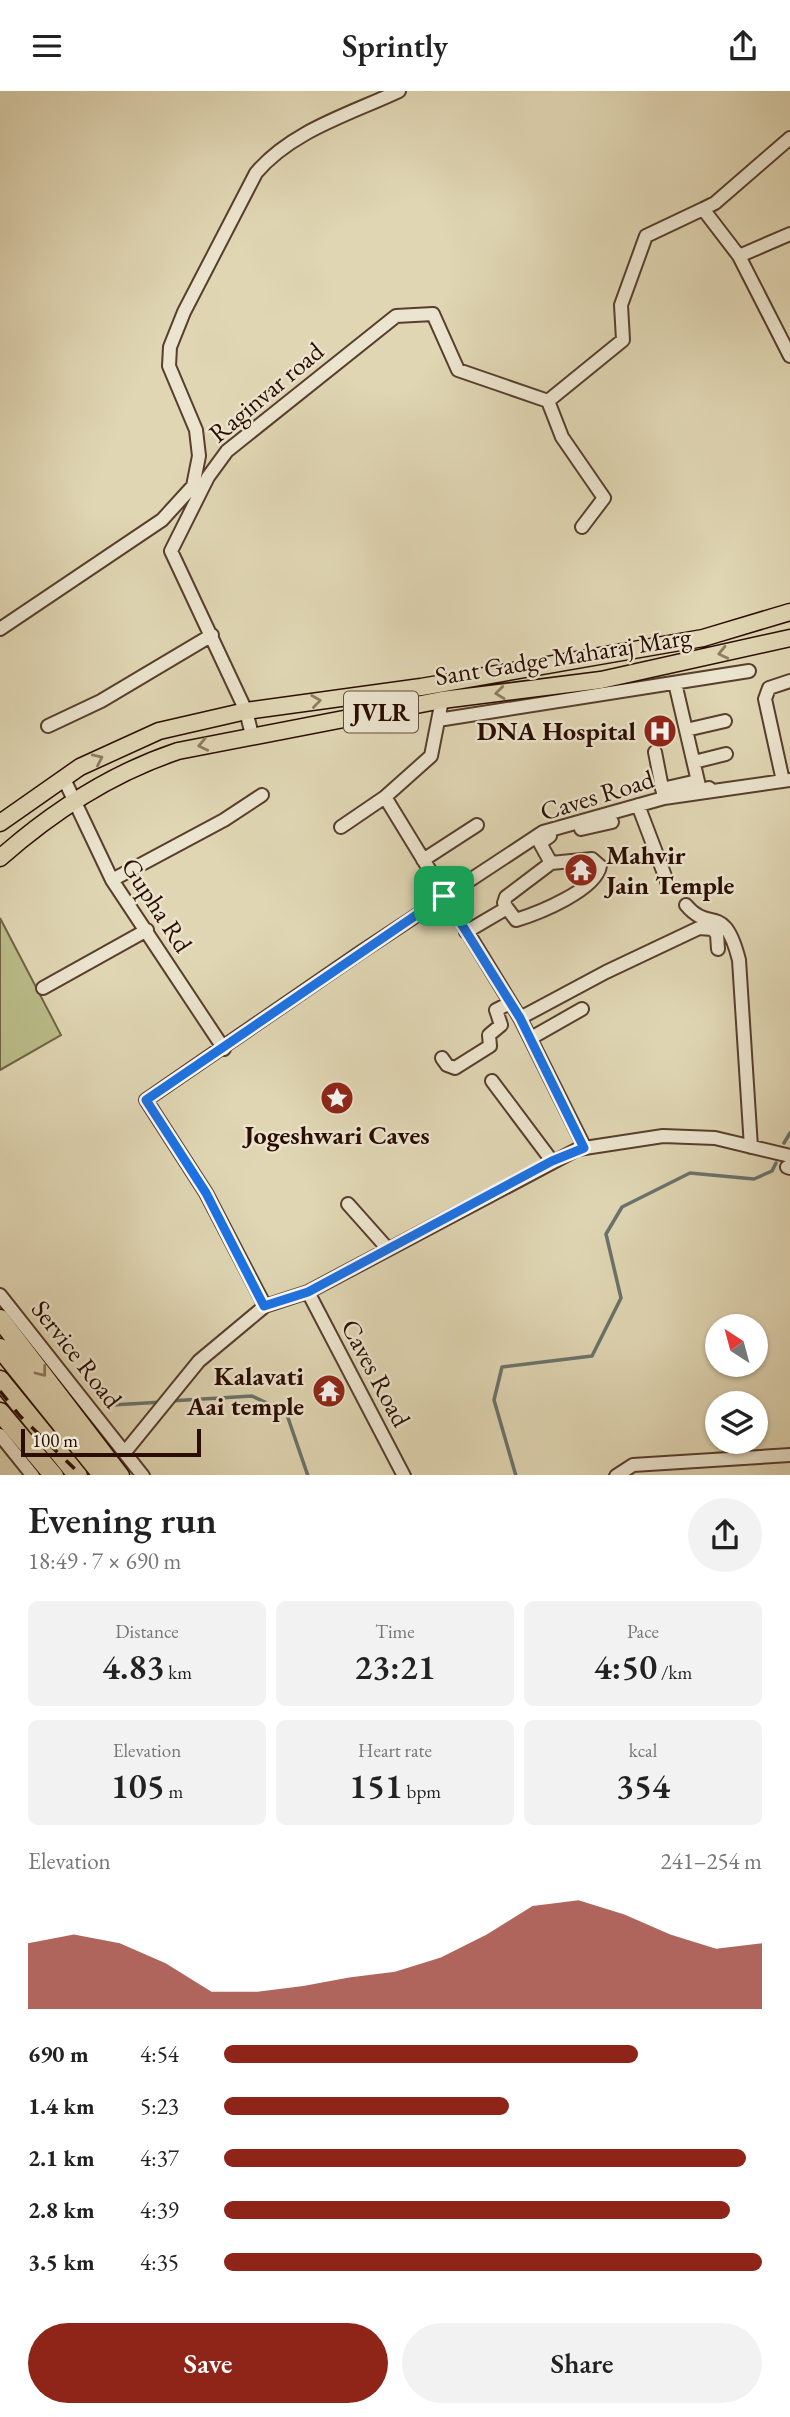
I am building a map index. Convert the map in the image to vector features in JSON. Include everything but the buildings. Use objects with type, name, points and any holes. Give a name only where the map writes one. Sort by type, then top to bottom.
[{"type":"highway","points":[[0,1319],[120,1475]]},
{"type":"highway","points":[[0,1348],[103,1475]]},
{"type":"highway","points":[[0,1380],[78,1475]]},
{"type":"highway","points":[[0,1412],[54,1475]]},
{"type":"main road","name":"JVLR","points":[[0,823],[80,767],[159,731],[246,711],[421,687],[689,640],[790,612]]},
{"type":"main road","name":"Sant Gadge Maharaj Marg","points":[[0,858],[36,826],[77,801],[140,764],[178,751],[442,700],[601,680],[790,638]]},
{"type":"street","points":[[0,629],[162,520],[194,487],[200,456],[196,430],[169,366],[170,347],[256,173],[270,156],[291,141],[399,91]]},
{"type":"street","points":[[582,527],[604,498],[562,437],[548,401],[622,340],[621,305],[646,236],[715,204],[790,138]]},
{"type":"street","points":[[703,209],[739,256],[790,356]]},
{"type":"street","points":[[739,256],[790,234]]},
{"type":"street","name":"Raginvar road","points":[[252,735],[246,711],[171,551],[208,477],[226,451],[396,316],[433,314],[458,370],[548,401]]},
{"type":"street","points":[[48,726],[101,701],[212,635]]},
{"type":"street","points":[[438,720],[749,671]]},
{"type":"street","points":[[786,780],[765,699],[769,688],[790,681]]},
{"type":"street","points":[[675,683],[695,788]]},
{"type":"street","points":[[341,827],[385,797],[431,756],[442,700]]},
{"type":"street","points":[[685,735],[725,721]]},
{"type":"street","points":[[685,735],[700,790],[739,780]]},
{"type":"street","points":[[655,752],[663,794]]},
{"type":"street","points":[[694,762],[726,754]]},
{"type":"street","name":"Gupha Rd","points":[[64,779],[77,801],[112,880],[147,930],[181,988],[224,1049]]},
{"type":"street","name":"Caves Road","points":[[264,1306],[206,1193],[146,1100],[444,896],[543,832],[638,805],[663,794],[695,788],[786,780]]},
{"type":"street","points":[[112,880],[224,820],[262,795]]},
{"type":"street","points":[[385,797],[520,1018],[584,1148]]},
{"type":"street","points":[[638,805],[668,884]]},
{"type":"street","points":[[551,863],[540,845],[543,839],[612,822]]},
{"type":"street","points":[[423,860],[477,825]]},
{"type":"street","points":[[592,859],[600,866],[594,880],[558,903],[518,919],[513,918],[507,908],[504,903],[506,897],[551,863],[592,859]]},
{"type":"street","points":[[686,905],[690,910],[726,925],[733,936],[739,960],[751,1147]]},
{"type":"street","points":[[466,932],[507,908]]},
{"type":"street","points":[[520,1018],[606,972],[699,928],[712,929],[716,934],[718,949]]},
{"type":"street","points":[[43,988],[147,930]]},
{"type":"street","points":[[442,1059],[447,1065],[456,1068],[490,1046],[489,1035],[501,1025],[496,1010],[510,1003]]},
{"type":"street","points":[[531,1038],[582,1009]]},
{"type":"street","points":[[492,1081],[552,1161]]},
{"type":"street","points":[[125,1452],[181,1381],[264,1306],[308,1292],[552,1161],[584,1148],[663,1136],[715,1138],[751,1147],[789,1164]]},
{"type":"street","points":[[348,1204],[388,1249]]},
{"type":"street","name":"Caves Road","points":[[308,1292],[404,1475]]},
{"type":"street","name":"Service Road","points":[[0,1295],[143,1475]]},
{"type":"street","points":[[0,1435],[33,1475]]},
{"type":"street","points":[[616,1475],[634,1465],[790,1455]]},
{"type":"green space","points":[[0,918],[61,1035],[0,1070]]},
{"type":"waterway","points":[[784,1143],[790,1133]]},
{"type":"waterway","points":[[516,1475],[494,1400],[502,1367],[592,1356],[621,1298],[606,1234],[622,1207],[690,1173],[754,1179],[772,1171],[776,1163]]},
{"type":"waterway","points":[[170,1401],[252,1396],[286,1412],[308,1475]]},
{"type":"waterway","points":[[112,1405],[163,1402]]},
{"type":"railway","points":[[0,1391],[20,1416],[81,1475]]},
{"type":"place","name":"DNA Hospital","points":[[660,731]]},
{"type":"place","name":"Mahvir Jain Temple","points":[[581,870]]},
{"type":"place","name":"Jogeshwari Caves","points":[[337,1098]]},
{"type":"place","name":"Kalavati Aai temple","points":[[329,1391]]},
{"type":"route","points":[[444,896],[520,1018],[584,1148],[552,1161],[308,1292],[264,1306],[206,1193],[146,1100],[444,896]]}]
